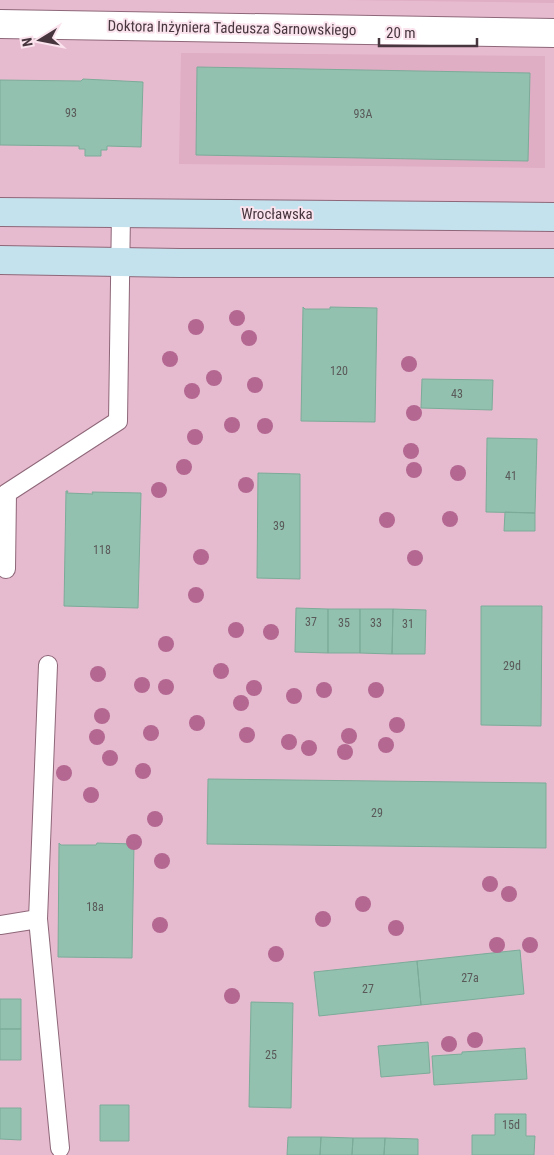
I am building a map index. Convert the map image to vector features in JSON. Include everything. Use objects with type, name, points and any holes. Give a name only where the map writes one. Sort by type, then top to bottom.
[{"type":"main road","name":"Wrocławska","points":[[0,212],[554,217]]},
{"type":"main road","points":[[0,260],[554,263]]},
{"type":"street","name":"Doktora Inżyniera Tadeusza Sarnowskiego","points":[[0,24],[554,33]]},
{"type":"lane","points":[[6,568],[7,493],[118,421],[122,213]]},
{"type":"lane","points":[[48,665],[38,919],[60,1148]]},
{"type":"lane","points":[[0,925],[38,919]]},
{"type":"shaded area","points":[[345,0],[554,0],[554,3]]},
{"type":"shaded area","points":[[181,53],[545,56],[545,168],[179,164]]},
{"type":"building","points":[[197,67],[530,73],[528,161],[196,155]]},
{"type":"building","points":[[83,79],[143,82],[141,147],[107,146],[107,150],[101,150],[101,156],[85,156],[85,149],[79,149],[79,146],[0,145],[0,80],[81,81]]},
{"type":"building","points":[[303,307],[305,309],[330,309],[330,307],[377,308],[375,422],[301,421]]},
{"type":"building","points":[[422,379],[493,380],[492,410],[421,408]]},
{"type":"building","points":[[487,438],[537,439],[535,513],[486,512]]},
{"type":"building","points":[[258,473],[300,474],[300,579],[257,578]]},
{"type":"building","points":[[66,491],[68,491],[67,493],[93,494],[92,492],[141,493],[138,608],[64,606]]},
{"type":"building","points":[[505,512],[535,513],[535,531],[504,531]]},
{"type":"building","points":[[481,606],[542,606],[541,726],[481,725]]},
{"type":"building","points":[[296,608],[328,609],[328,653],[295,652]]},
{"type":"building","points":[[328,609],[360,609],[360,653],[328,653]]},
{"type":"building","points":[[360,609],[393,609],[392,654],[360,653]]},
{"type":"building","points":[[393,609],[426,610],[425,654],[392,654]]},
{"type":"building","points":[[208,779],[546,783],[546,848],[207,844]]},
{"type":"building","points":[[59,843],[61,845],[96,845],[97,843],[134,844],[132,958],[58,957]]},
{"type":"building","points":[[520,950],[524,994],[421,1005],[417,961]]},
{"type":"building","points":[[417,961],[421,1005],[319,1016],[314,972]]},
{"type":"building","points":[[0,999],[21,999],[21,1029],[0,1029]]},
{"type":"building","points":[[251,1002],[293,1003],[291,1108],[249,1107]]},
{"type":"building","points":[[0,1029],[21,1029],[21,1060],[0,1060]]},
{"type":"building","points":[[428,1042],[430,1073],[381,1077],[378,1046]]},
{"type":"building","points":[[525,1048],[527,1079],[434,1085],[432,1056]]},
{"type":"building","points":[[100,1105],[129,1105],[129,1141],[100,1141]]},
{"type":"building","points":[[0,1108],[21,1108],[21,1140],[0,1139]]},
{"type":"building","points":[[495,1114],[526,1114],[526,1136],[535,1136],[534,1155],[472,1155],[472,1135],[495,1135]]},
{"type":"building","points":[[288,1137],[321,1137],[320,1155],[287,1155]]},
{"type":"building","points":[[321,1137],[353,1138],[352,1155],[320,1155]]},
{"type":"building","points":[[353,1138],[385,1138],[384,1155],[352,1155]]},
{"type":"building","points":[[385,1138],[418,1139],[418,1155],[384,1155]]}]
